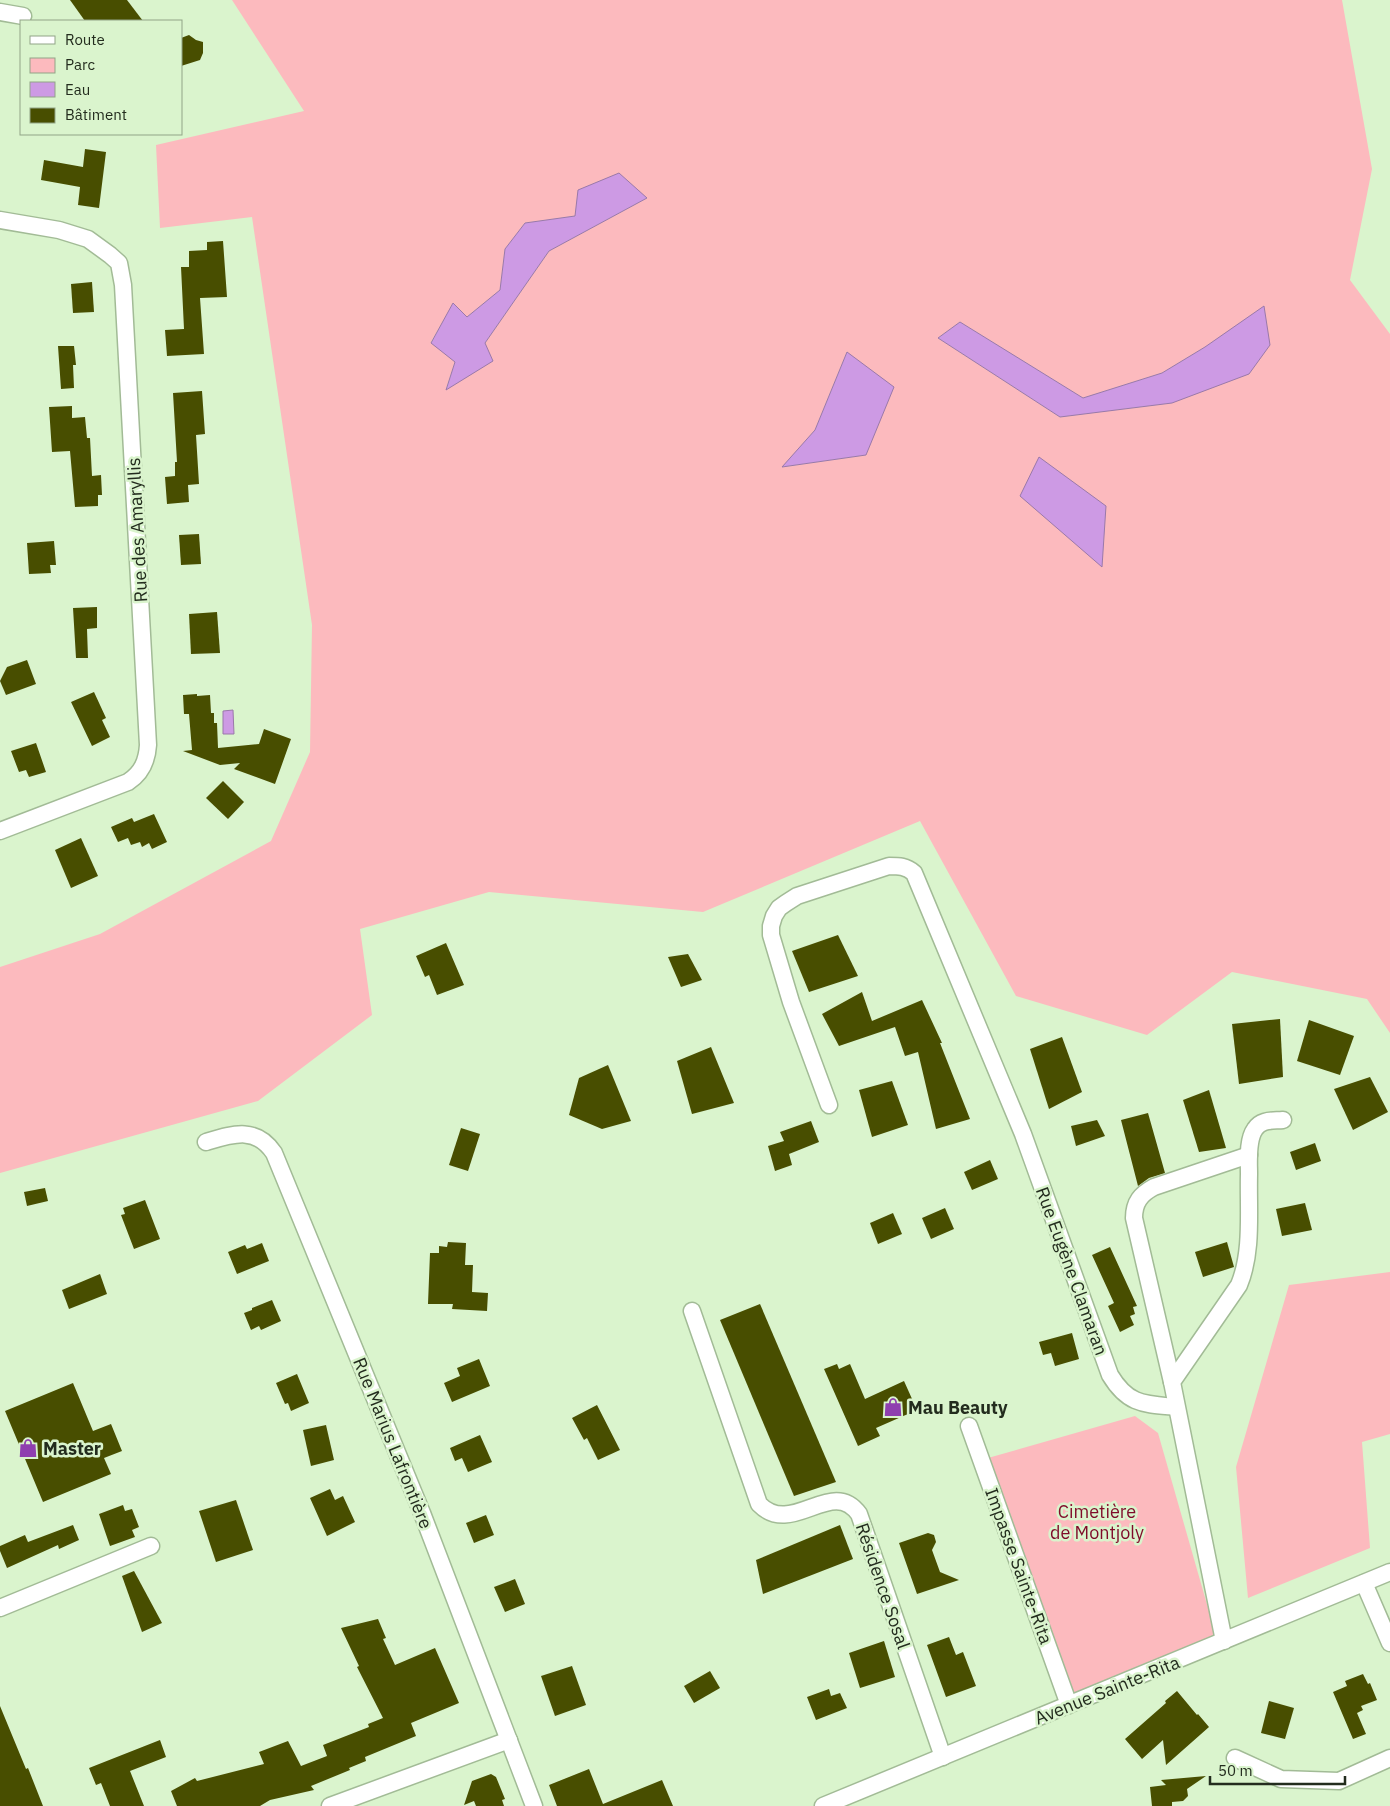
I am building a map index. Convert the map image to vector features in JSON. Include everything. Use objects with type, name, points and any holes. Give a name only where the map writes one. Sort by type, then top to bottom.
[{"type":"street","points":[[0,12],[23,16]]},
{"type":"street","name":"Rue des Amaryllis","points":[[0,220],[74,233],[100,246],[118,263],[123,285],[148,745],[148,755],[141,771],[128,782],[0,831]]},
{"type":"street","name":"Rue Eugène Clamaran","points":[[829,1105],[791,1002],[772,935],[771,926],[774,916],[780,908],[797,896],[889,866],[907,868],[914,873],[1022,1134],[1110,1375],[1120,1389],[1134,1401],[1176,1407]]},
{"type":"street","points":[[1172,1382],[1236,1292],[1243,1276],[1248,1249],[1252,1134],[1256,1127],[1268,1121],[1283,1120]]},
{"type":"street","name":"Rue Marius Lafrontière","points":[[206,1142],[240,1134],[262,1140],[268,1144],[274,1153],[422,1513],[534,1806]]},
{"type":"street","points":[[1224,1642],[1172,1382],[1134,1218],[1135,1207],[1141,1196],[1154,1187],[1250,1155]]},
{"type":"street","name":"Résidence Sosal","points":[[692,1311],[759,1504],[769,1512],[785,1516],[838,1500],[850,1504],[859,1514],[942,1757]]},
{"type":"street","name":"Impasse Sainte-Rita","points":[[969,1426],[1069,1706]]},
{"type":"street","points":[[0,1608],[151,1546]]},
{"type":"street","name":"Avenue Sainte-Rita","points":[[823,1806],[1390,1572]]},
{"type":"street","points":[[1364,1583],[1390,1643]]},
{"type":"street","points":[[330,1806],[508,1740]]},
{"type":"street","points":[[1235,1758],[1281,1779],[1339,1781],[1390,1758]]},
{"type":"green space","points":[[232,0],[1342,0],[1372,169],[1350,280],[1390,334],[1390,1033],[1367,999],[1232,972],[1147,1035],[1016,996],[920,821],[703,912],[489,892],[360,929],[372,1015],[258,1101],[0,1173],[0,967],[100,934],[271,841],[310,752],[312,625],[252,217],[160,228],[156,145],[304,111]],"holes":[[[647,198],[549,251],[485,343],[446,389],[455,362],[431,342],[453,304],[467,317],[500,290],[505,249],[525,223],[575,216]],[[960,322],[1083,398],[1162,373],[1205,347],[1172,403],[1060,417],[938,338]],[[847,352],[866,455],[783,467],[815,430]]]},
{"type":"green space","points":[[1390,1272],[1390,1434],[1362,1442],[1370,1548],[1248,1598],[1236,1467],[1289,1285]]},
{"type":"green space","name":"Cimetière de Montjoly","points":[[1135,1416],[1158,1433],[1216,1636],[1068,1699],[988,1458]]},
{"type":"water","points":[[619,173],[647,198],[549,251],[485,343],[493,361],[446,390],[455,362],[431,343],[453,303],[467,317],[500,290],[505,249],[525,223],[575,216],[578,190]]},
{"type":"water","points":[[1264,306],[1270,345],[1249,374],[1172,403],[1060,417],[938,338],[960,322],[1083,398],[1162,373],[1205,347]]},
{"type":"water","points":[[847,352],[894,387],[866,455],[782,467],[815,430]]},
{"type":"water","points":[[1039,457],[1106,506],[1102,567],[1020,496]]},
{"type":"water","points":[[233,710],[234,734],[223,734],[223,711]]},
{"type":"building","points":[[70,0],[127,0],[142,20],[84,20]]},
{"type":"building","points":[[189,35],[203,42],[203,53],[200,60],[182,66],[182,38]]},
{"type":"building","points":[[85,149],[106,152],[99,208],[78,205],[80,187],[41,180],[44,160],[83,167]]},
{"type":"building","points":[[223,241],[227,297],[200,298],[204,354],[167,356],[165,330],[184,329],[181,267],[189,267],[189,251],[207,250],[207,242]]},
{"type":"building","points":[[92,282],[94,312],[73,313],[71,284]]},
{"type":"building","points":[[58,346],[74,346],[76,365],[73,365],[74,388],[61,389]]},
{"type":"building","points":[[202,391],[205,434],[196,435],[199,484],[188,485],[189,502],[167,504],[165,477],[175,476],[175,462],[177,462],[173,393]]},
{"type":"building","points":[[72,406],[72,418],[85,417],[87,438],[90,438],[92,476],[101,475],[102,495],[98,495],[98,506],[75,507],[70,451],[52,452],[49,407]]},
{"type":"building","points":[[199,534],[201,564],[181,565],[179,535]]},
{"type":"building","points":[[54,541],[56,565],[50,565],[51,573],[29,574],[27,543]]},
{"type":"building","points":[[97,607],[97,628],[87,629],[88,658],[76,658],[73,608]]},
{"type":"building","points":[[217,612],[220,653],[191,654],[189,614]]},
{"type":"building","points":[[27,660],[36,684],[6,695],[0,681],[7,667]]},
{"type":"building","points":[[94,692],[106,718],[102,720],[110,737],[92,746],[71,702]]},
{"type":"building","points":[[197,694],[197,696],[210,695],[211,713],[214,713],[214,723],[217,723],[218,748],[259,744],[264,729],[291,739],[275,784],[234,769],[240,763],[220,765],[183,751],[192,750],[189,714],[184,714],[183,695]]},
{"type":"building","points":[[36,743],[46,772],[29,777],[26,770],[19,772],[11,751]]},
{"type":"building","points":[[223,781],[244,802],[228,819],[206,798]]},
{"type":"building","points":[[154,814],[167,842],[152,849],[149,843],[142,847],[140,842],[131,845],[128,838],[118,842],[111,827],[132,818],[134,822]]},
{"type":"building","points":[[81,838],[98,876],[71,888],[55,850]]},
{"type":"building","points":[[838,935],[858,976],[809,992],[792,951]]},
{"type":"building","points":[[446,943],[464,985],[437,995],[429,975],[425,977],[416,956]]},
{"type":"building","points":[[688,954],[702,980],[681,987],[668,957]]},
{"type":"building","points":[[862,992],[872,1021],[922,1000],[942,1043],[940,1043],[970,1119],[936,1129],[918,1052],[905,1056],[895,1027],[839,1046],[822,1014]]},
{"type":"building","points":[[1280,1019],[1283,1077],[1239,1084],[1232,1024]]},
{"type":"building","points":[[1309,1020],[1354,1036],[1340,1075],[1297,1061]]},
{"type":"building","points":[[1062,1037],[1082,1092],[1049,1109],[1030,1049]]},
{"type":"building","points":[[711,1047],[734,1103],[692,1114],[677,1061]]},
{"type":"building","points":[[608,1065],[631,1121],[602,1129],[569,1115],[579,1078]]},
{"type":"building","points":[[1370,1077],[1388,1112],[1353,1130],[1334,1089]]},
{"type":"building","points":[[892,1081],[908,1125],[872,1137],[859,1090]]},
{"type":"building","points":[[1209,1090],[1226,1148],[1199,1152],[1183,1100]]},
{"type":"building","points":[[1148,1113],[1165,1173],[1149,1178],[1138,1186],[1121,1120]]},
{"type":"building","points":[[1097,1120],[1105,1136],[1076,1146],[1071,1126]]},
{"type":"building","points":[[811,1121],[819,1142],[789,1154],[792,1165],[775,1171],[768,1146],[784,1141],[780,1132]]},
{"type":"building","points":[[461,1128],[480,1134],[468,1171],[449,1165]]},
{"type":"building","points":[[1315,1143],[1321,1161],[1296,1170],[1290,1152]]},
{"type":"building","points":[[990,1160],[998,1179],[972,1190],[964,1172]]},
{"type":"building","points":[[45,1188],[48,1201],[27,1206],[24,1192]]},
{"type":"building","points":[[145,1200],[160,1239],[134,1249],[121,1215],[125,1214],[123,1208]]},
{"type":"building","points":[[1305,1203],[1312,1230],[1282,1236],[1276,1209]]},
{"type":"building","points":[[945,1208],[954,1229],[931,1239],[922,1218]]},
{"type":"building","points":[[893,1213],[902,1234],[878,1244],[870,1223]]},
{"type":"building","points":[[448,1242],[466,1243],[465,1265],[473,1265],[472,1292],[488,1293],[487,1311],[452,1309],[453,1304],[428,1304],[430,1253],[439,1253],[439,1246],[447,1247]]},
{"type":"building","points":[[1227,1242],[1234,1267],[1203,1277],[1195,1252]]},
{"type":"building","points":[[262,1243],[269,1261],[237,1274],[228,1252],[245,1245],[247,1249]]},
{"type":"building","points":[[1110,1247],[1137,1306],[1133,1307],[1135,1314],[1130,1316],[1134,1325],[1120,1332],[1108,1306],[1114,1303],[1092,1255]]},
{"type":"building","points":[[100,1274],[107,1294],[69,1309],[62,1290]]},
{"type":"building","points":[[272,1300],[281,1321],[261,1330],[259,1326],[251,1330],[244,1313]]},
{"type":"building","points":[[760,1304],[836,1482],[794,1496],[720,1320]]},
{"type":"building","points":[[1072,1333],[1079,1359],[1055,1366],[1051,1353],[1043,1355],[1039,1342]]},
{"type":"building","points":[[479,1359],[490,1386],[452,1402],[444,1383],[460,1376],[457,1368]]},
{"type":"building","points":[[837,1364],[839,1369],[850,1364],[865,1399],[904,1381],[917,1410],[876,1428],[880,1436],[858,1446],[824,1369]]},
{"type":"building","points":[[297,1374],[309,1403],[291,1411],[288,1403],[285,1404],[276,1383]]},
{"type":"building","points":[[73,1383],[93,1431],[111,1424],[122,1451],[104,1458],[111,1474],[43,1502],[5,1411]]},
{"type":"building","points":[[597,1405],[620,1450],[598,1460],[587,1438],[584,1440],[572,1418]]},
{"type":"building","points":[[326,1425],[334,1460],[311,1466],[303,1430]]},
{"type":"building","points":[[480,1435],[492,1462],[468,1472],[462,1458],[455,1461],[450,1448]]},
{"type":"building","points":[[330,1489],[335,1500],[343,1496],[355,1522],[327,1536],[310,1498]]},
{"type":"building","points":[[236,1500],[253,1550],[216,1562],[199,1511]]},
{"type":"building","points":[[123,1505],[125,1511],[132,1509],[139,1527],[132,1530],[135,1537],[110,1546],[99,1514]]},
{"type":"building","points":[[486,1515],[494,1535],[474,1543],[466,1523]]},
{"type":"building","points":[[73,1525],[79,1540],[59,1549],[58,1545],[7,1568],[0,1551],[0,1546],[25,1535],[28,1542]]},
{"type":"building","points":[[840,1525],[853,1559],[763,1594],[756,1560]]},
{"type":"building","points":[[928,1533],[934,1535],[936,1542],[932,1550],[940,1572],[959,1580],[917,1594],[899,1543]]},
{"type":"building","points":[[134,1571],[162,1623],[142,1632],[122,1576]]},
{"type":"building","points":[[515,1579],[525,1604],[505,1612],[494,1587]]},
{"type":"building","points":[[378,1619],[386,1638],[383,1639],[395,1665],[435,1648],[459,1703],[411,1723],[416,1736],[365,1757],[366,1761],[349,1768],[350,1770],[311,1786],[314,1790],[270,1800],[260,1806],[177,1806],[171,1791],[195,1778],[197,1781],[264,1764],[259,1752],[288,1741],[301,1766],[327,1756],[323,1745],[369,1727],[368,1724],[383,1718],[357,1667],[359,1666],[341,1628]]},
{"type":"building","points":[[949,1637],[956,1655],[963,1652],[976,1686],[946,1697],[927,1645]]},
{"type":"building","points":[[884,1641],[895,1677],[860,1688],[849,1653]]},
{"type":"building","points":[[572,1666],[586,1705],[555,1716],[541,1676]]},
{"type":"building","points":[[710,1671],[720,1688],[694,1703],[684,1686]]},
{"type":"building","points":[[1363,1674],[1368,1684],[1370,1683],[1377,1700],[1361,1706],[1363,1710],[1357,1713],[1366,1734],[1353,1739],[1333,1692],[1347,1686],[1345,1681]]},
{"type":"building","points":[[829,1689],[831,1696],[840,1693],[847,1708],[816,1720],[807,1697]]},
{"type":"building","points":[[1177,1691],[1209,1727],[1166,1765],[1163,1740],[1142,1759],[1125,1739]]},
{"type":"building","points":[[1269,1701],[1294,1708],[1285,1739],[1261,1733]]},
{"type":"building","points":[[0,1706],[26,1769],[28,1768],[43,1806],[0,1806]]},
{"type":"building","points":[[160,1740],[166,1757],[130,1771],[144,1806],[110,1806],[101,1783],[96,1785],[89,1768]]},
{"type":"building","points":[[589,1769],[603,1804],[662,1780],[673,1806],[557,1806],[549,1785]]},
{"type":"building","points":[[491,1774],[496,1777],[505,1799],[502,1800],[504,1806],[476,1806],[474,1801],[464,1805],[472,1781]]},
{"type":"building","points":[[1206,1776],[1187,1789],[1188,1796],[1183,1801],[1172,1802],[1172,1806],[1152,1806],[1150,1787],[1166,1785],[1161,1780]]},
{"type":"place","name":"Mau Beauty","points":[[893,1407]]},
{"type":"place","name":"Master","points":[[28,1448]]}]
